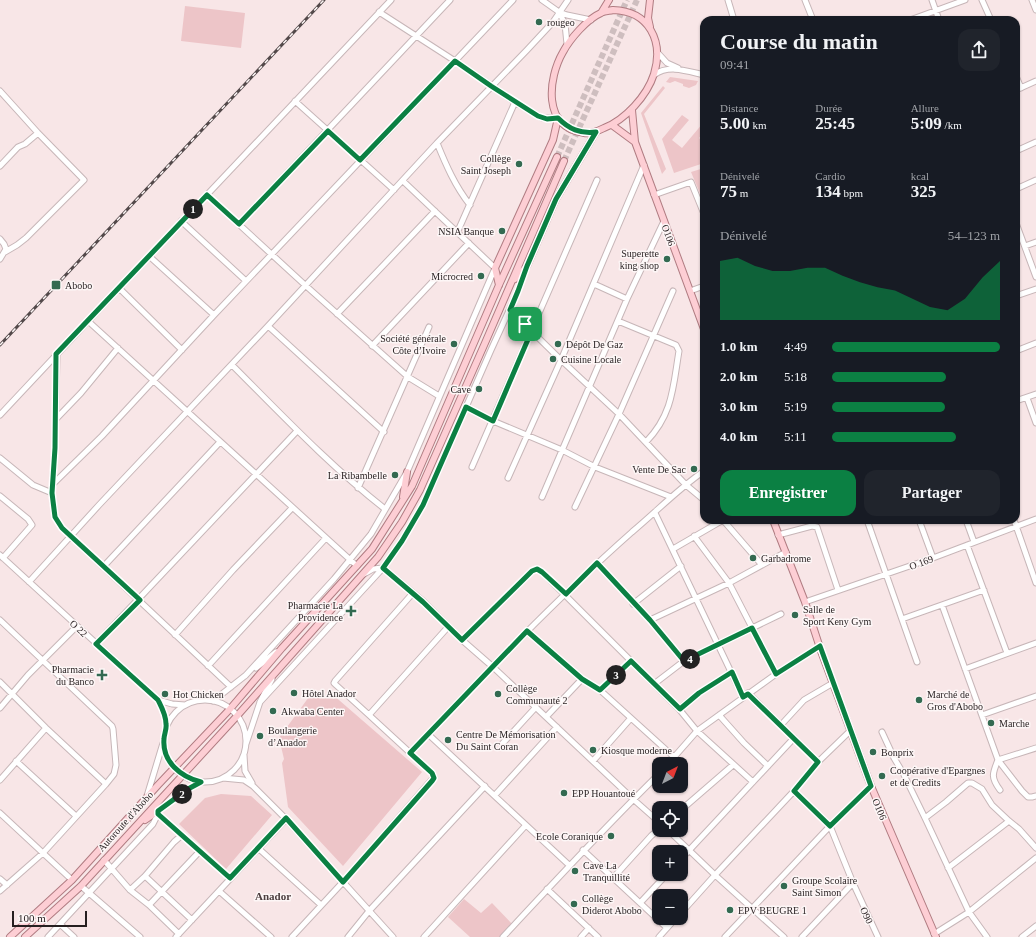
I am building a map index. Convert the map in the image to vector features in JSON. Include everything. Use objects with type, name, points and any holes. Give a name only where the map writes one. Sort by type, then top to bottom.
[{"type":"main road","points":[[601,13],[609,0]]},
{"type":"main road","points":[[650,0],[648,18],[654,35],[657,52],[654,75],[632,110],[612,125],[596,132],[584,133],[575,130],[568,127],[558,118],[552,106],[552,83],[555,68],[567,44],[574,36],[601,13],[613,10],[627,12],[642,19],[650,27]]},
{"type":"main road","name":"O106","points":[[632,110],[635,142],[700,318]]},
{"type":"main road","points":[[499,284],[495,268],[553,140],[558,118]]},
{"type":"main road","points":[[612,125],[635,142]]},
{"type":"main road","points":[[512,281],[527,266],[558,194],[596,132]]},
{"type":"main road","name":"Autoroute d'Abobo","points":[[10,937],[72,880],[147,797],[230,709],[282,648],[372,549],[401,503],[414,479],[499,284],[557,157]]},
{"type":"main road","name":"Autoroute d'Abobo","points":[[25,937],[81,886],[237,716],[378,558],[402,522],[420,490],[564,161]]},
{"type":"main road","points":[[401,503],[407,472]]},
{"type":"main road","name":"O106","points":[[774,524],[805,602],[871,786],[935,935]]},
{"type":"main road","points":[[137,825],[158,812]]},
{"type":"street","points":[[0,415],[118,288],[391,0]]},
{"type":"street","points":[[239,224],[450,0]]},
{"type":"street","points":[[53,484],[102,436],[360,160],[513,0]]},
{"type":"street","points":[[542,0],[559,12],[576,18],[591,20]]},
{"type":"street","points":[[29,582],[437,143],[553,22],[568,0]]},
{"type":"street","points":[[728,0],[733,16]]},
{"type":"street","points":[[805,0],[811,16]]},
{"type":"street","points":[[932,0],[938,16]]},
{"type":"street","points":[[922,16],[965,0]]},
{"type":"street","points":[[982,0],[989,16]]},
{"type":"street","points":[[1032,0],[1036,10]]},
{"type":"street","points":[[379,12],[416,35],[515,102],[542,118],[558,118]]},
{"type":"street","points":[[559,12],[565,24],[567,44]]},
{"type":"street","points":[[657,52],[667,63],[681,70]]},
{"type":"street","points":[[654,75],[663,70],[681,70],[700,74]]},
{"type":"street","points":[[1020,89],[1036,81]]},
{"type":"street","points":[[0,91],[84,180],[26,238],[5,252],[0,259]]},
{"type":"street","points":[[295,101],[394,190]]},
{"type":"street","points":[[457,233],[515,102]]},
{"type":"street","points":[[0,165],[15,150],[38,133]]},
{"type":"street","points":[[1020,149],[1036,142]]},
{"type":"street","points":[[437,143],[454,180],[470,205]]},
{"type":"street","points":[[508,478],[561,360],[644,165]]},
{"type":"street","points":[[472,467],[596,180]]},
{"type":"street","points":[[1020,187],[1036,180]]},
{"type":"street","points":[[244,676],[350,561],[371,534],[407,472],[495,268],[403,181]]},
{"type":"street","points":[[654,195],[691,182],[700,204]]},
{"type":"street","points":[[207,195],[372,346],[408,377],[440,396]]},
{"type":"street","points":[[337,314],[435,211]]},
{"type":"street","points":[[181,222],[246,281]]},
{"type":"street","points":[[542,497],[627,299],[664,222]]},
{"type":"street","points":[[1020,233],[1036,277]]},
{"type":"street","points":[[0,239],[4,244],[5,252]]},
{"type":"street","points":[[1025,246],[1036,242]]},
{"type":"street","points":[[372,346],[468,244]]},
{"type":"street","points":[[149,256],[214,316]]},
{"type":"street","points":[[260,702],[383,568],[402,541],[423,505],[510,310],[527,266]]},
{"type":"street","points":[[594,284],[627,299]]},
{"type":"street","points":[[690,291],[700,287]]},
{"type":"street","points":[[118,288],[182,350]]},
{"type":"street","points":[[1020,295],[1036,289]]},
{"type":"street","points":[[574,507],[619,414],[673,291]]},
{"type":"street","points":[[510,310],[619,414],[686,485],[700,497]]},
{"type":"street","points":[[88,321],[357,566]]},
{"type":"street","points":[[618,321],[676,345],[679,351],[671,399],[666,415],[646,442]]},
{"type":"street","points":[[268,326],[384,432]]},
{"type":"street","points":[[358,488],[429,328]]},
{"type":"street","points":[[1020,349],[1036,343]]},
{"type":"street","points":[[56,419],[81,393],[118,348]]},
{"type":"street","points":[[56,354],[56,419],[52,493],[55,517],[62,528],[231,687]]},
{"type":"street","points":[[232,365],[358,488],[385,509]]},
{"type":"street","points":[[1020,400],[1036,394]]},
{"type":"street","points":[[1027,398],[1036,423]]},
{"type":"street","points":[[466,407],[493,421],[562,450],[594,467],[671,497]]},
{"type":"street","points":[[96,644],[140,600],[297,430]]},
{"type":"street","points":[[103,567],[220,442]]},
{"type":"street","points":[[0,457],[33,484],[52,493]]},
{"type":"street","points":[[410,753],[527,631],[597,563],[655,513],[671,497],[700,474]]},
{"type":"street","points":[[0,496],[28,518],[32,525],[2,556]]},
{"type":"street","points":[[175,634],[292,508]]},
{"type":"street","points":[[655,513],[732,672],[746,695],[794,738],[818,762]]},
{"type":"street","name":"O 169","points":[[805,602],[933,558],[1036,518]]},
{"type":"street","points":[[672,549],[716,524]]},
{"type":"street","points":[[726,524],[762,565]]},
{"type":"street","points":[[867,524],[917,662]]},
{"type":"street","points":[[920,524],[933,558]]},
{"type":"street","points":[[967,524],[974,542]]},
{"type":"street","points":[[778,535],[812,526],[817,527],[838,590]]},
{"type":"street","points":[[1016,526],[1034,572],[1036,583]]},
{"type":"street","points":[[694,536],[729,583],[776,674]]},
{"type":"street","points":[[208,666],[326,538]]},
{"type":"street","points":[[967,545],[1007,653]]},
{"type":"street","points":[[650,620],[729,583],[786,552]]},
{"type":"street","name":"O 22","points":[[2,556],[158,700]]},
{"type":"street","points":[[597,563],[633,604],[650,620],[684,661]]},
{"type":"street","points":[[633,604],[681,566]]},
{"type":"street","points":[[363,575],[373,569],[383,568],[413,593],[652,816]]},
{"type":"street","points":[[462,640],[532,571],[537,569],[566,594],[680,709],[697,731],[753,782]]},
{"type":"street","points":[[902,620],[984,590]]},
{"type":"street","points":[[292,937],[343,882],[434,778],[432,773],[334,683],[413,593]]},
{"type":"street","points":[[942,605],[998,760],[1028,797],[1036,796]]},
{"type":"street","points":[[654,684],[684,661],[781,614]]},
{"type":"street","points":[[0,620],[74,691],[107,720],[113,729],[116,765],[114,774],[106,784],[43,853],[0,891]]},
{"type":"street","points":[[0,708],[43,660],[77,626]]},
{"type":"street","points":[[369,715],[448,627]]},
{"type":"street","points":[[527,631],[582,679],[600,690],[674,757],[697,731],[776,674],[820,646]]},
{"type":"street","points":[[965,669],[1036,643]]},
{"type":"street","points":[[213,701],[282,648]]},
{"type":"street","points":[[600,690],[631,661]]},
{"type":"street","points":[[253,786],[245,771],[245,746],[260,702],[276,671]]},
{"type":"street","points":[[680,709],[699,693],[732,672]]},
{"type":"street","points":[[546,717],[582,679]]},
{"type":"street","points":[[0,682],[46,728],[106,784]]},
{"type":"street","points":[[781,726],[804,700],[833,683]]},
{"type":"street","points":[[982,715],[1036,696]]},
{"type":"street","points":[[158,700],[172,704],[186,705]]},
{"type":"street","points":[[158,700],[164,712],[167,725]]},
{"type":"street","points":[[147,797],[167,725],[174,713],[186,705],[194,701],[204,700],[213,701],[230,709],[237,716],[244,731],[245,746]]},
{"type":"street","points":[[502,744],[536,707]]},
{"type":"street","points":[[719,715],[744,743],[768,766]]},
{"type":"street","points":[[592,761],[631,718]]},
{"type":"street","points":[[495,795],[557,727]]},
{"type":"street","points":[[0,780],[46,728]]},
{"type":"street","points":[[688,905],[794,791],[818,762],[850,731]]},
{"type":"street","points":[[882,732],[925,818],[969,912],[987,937]]},
{"type":"street","points":[[428,734],[569,865]]},
{"type":"street","points":[[689,850],[794,738]]},
{"type":"street","points":[[164,740],[166,755],[174,768],[191,780],[201,782],[223,778],[236,768],[244,753]]},
{"type":"street","points":[[1000,790],[993,778],[993,770],[998,760],[1036,748]]},
{"type":"street","points":[[16,761],[76,816]]},
{"type":"street","points":[[688,804],[733,765]]},
{"type":"street","points":[[223,778],[244,780],[253,786],[286,818],[393,937]]},
{"type":"street","points":[[503,937],[583,850],[652,781]]},
{"type":"street","points":[[48,937],[61,925],[153,824],[158,812],[188,789],[201,782]]},
{"type":"street","points":[[925,818],[968,783],[972,783],[982,790],[992,805],[1019,829],[1036,848]]},
{"type":"street","points":[[348,937],[369,911],[485,786]]},
{"type":"street","points":[[725,937],[830,826],[871,786]]},
{"type":"street","points":[[794,791],[830,826]]},
{"type":"street","points":[[158,812],[230,878]]},
{"type":"street","points":[[0,813],[72,880]]},
{"type":"street","points":[[104,860],[130,890],[149,905],[178,935],[286,818]]},
{"type":"street","points":[[948,868],[1009,821]]},
{"type":"street","points":[[424,937],[526,825]]},
{"type":"street","name":"O90","points":[[830,826],[852,882],[876,936]]},
{"type":"street","points":[[130,890],[145,876],[174,842],[182,835]]},
{"type":"street","points":[[613,878],[652,835]]},
{"type":"street","points":[[675,837],[784,937]]},
{"type":"street","points":[[258,848],[321,905]]},
{"type":"street","points":[[583,850],[667,928]]},
{"type":"street","points":[[149,905],[200,851]]},
{"type":"street","points":[[935,935],[969,912],[1036,858]]},
{"type":"street","points":[[145,876],[192,920]]},
{"type":"street","points":[[0,879],[7,886]]},
{"type":"street","points":[[640,903],[660,881]]},
{"type":"street","points":[[802,937],[852,882]]},
{"type":"street","points":[[81,886],[140,937]]},
{"type":"street","points":[[547,889],[598,937]]},
{"type":"street","points":[[219,891],[271,937]]},
{"type":"street","points":[[61,925],[74,937]]},
{"type":"street","points":[[659,937],[670,925]]},
{"type":"street","points":[[1022,937],[1036,926]]},
{"type":"street","points":[[581,937],[589,928]]},
{"type":"shaded area","points":[[185,6],[245,13],[241,48],[181,41]]},
{"type":"shaded area","points":[[670,77],[698,81],[696,85],[689,88],[675,81],[670,83],[666,82]]},
{"type":"shaded area","points":[[663,86],[665,88],[644,114],[666,169],[662,174],[641,113]]},
{"type":"shaded area","points":[[682,115],[689,120],[672,140],[682,148],[700,127],[700,164],[674,173],[662,139]]},
{"type":"shaded area","points":[[700,169],[700,193],[691,172]]},
{"type":"shaded area","points":[[314,690],[324,698],[332,694],[422,772],[343,866],[288,807],[282,763],[284,759],[279,738]]},
{"type":"shaded area","points":[[221,794],[251,796],[272,815],[226,869],[179,824],[205,798]]},
{"type":"shaded area","points":[[464,899],[481,913],[492,903],[513,925],[503,937],[470,937],[448,917]]},
{"type":"tunnel","points":[[557,157],[627,0]]},
{"type":"tunnel","points":[[564,161],[637,0]]},
{"type":"railway","points":[[0,345],[324,0]]},
{"type":"place","name":"rougeo","points":[[539,22]]},
{"type":"place","name":"Collège Saint Joseph","points":[[519,164]]},
{"type":"place","name":"NSIA Banque","points":[[502,231]]},
{"type":"place","name":"Superette king shop","points":[[667,259]]},
{"type":"place","name":"Microcred","points":[[481,276]]},
{"type":"place","name":"Abobo","points":[[56,285]]},
{"type":"place","name":"Société générale Côte d’Ivoire","points":[[454,344]]},
{"type":"place","name":"Dépôt De Gaz","points":[[558,344]]},
{"type":"place","name":"Cuisine Locale","points":[[553,359]]},
{"type":"place","name":"Cave","points":[[479,389]]},
{"type":"place","name":"Vente De Sac","points":[[694,469]]},
{"type":"place","name":"La Ribambelle","points":[[395,475]]},
{"type":"place","name":"Garbadrome","points":[[753,558]]},
{"type":"place","name":"Pharmacie La Providence","points":[[351,611]]},
{"type":"place","name":"Salle de Sport Keny Gym","points":[[795,615]]},
{"type":"place","name":"Pharmacie du Banco","points":[[102,675]]},
{"type":"place","name":"Hôtel Anador","points":[[294,693]]},
{"type":"place","name":"Hot Chicken","points":[[165,694]]},
{"type":"place","name":"Collège Communauté 2","points":[[498,694]]},
{"type":"place","name":"Marché de Gros d'Abobo","points":[[919,700]]},
{"type":"place","name":"Akwaba Center","points":[[273,711]]},
{"type":"place","name":"Marche","points":[[991,723]]},
{"type":"place","name":"Boulangerie d’Anador","points":[[260,736]]},
{"type":"place","name":"Centre De Mémorisation Du Saint Coran","points":[[448,740]]},
{"type":"place","name":"Kiosque moderne","points":[[593,750]]},
{"type":"place","name":"Bonprix","points":[[873,752]]},
{"type":"place","name":"Coopérative d'Epargnes et de Credits","points":[[882,776]]},
{"type":"place","name":"EPP Houantoué","points":[[564,793]]},
{"type":"place","name":"Ecole Coranique","points":[[611,836]]},
{"type":"place","name":"Cave La Tranquillité","points":[[575,871]]},
{"type":"place","name":"Groupe Scolaire Saint Simon","points":[[784,886]]},
{"type":"place","name":"Collège Diderot Abobo","points":[[574,904]]},
{"type":"place","name":"EPV BEUGRE 1","points":[[730,910]]},
{"type":"district","name":"Anador","points":[[273,896]]},
{"type":"route","points":[[455,61],[538,116],[547,119],[558,118],[568,127],[584,133],[596,132],[556,199],[510,310],[525,324],[532,330],[493,421],[466,407],[423,505],[402,541],[383,568],[423,602],[462,640],[532,571],[537,569],[542,572],[566,594],[597,563],[633,604],[650,620],[684,661],[752,628],[776,674],[820,646],[871,786],[830,826],[794,791],[818,762],[748,694],[743,697],[732,672],[699,693],[680,709],[631,661],[600,690],[582,679],[527,631],[410,753],[432,773],[434,778],[343,882],[286,818],[230,878],[158,814],[158,811],[188,789],[201,782],[191,780],[182,775],[168,760],[164,740],[167,725],[164,712],[158,700],[96,644],[140,600],[62,528],[55,517],[52,493],[55,448],[56,354],[207,195],[239,224],[328,131],[360,160],[455,61]]}]
